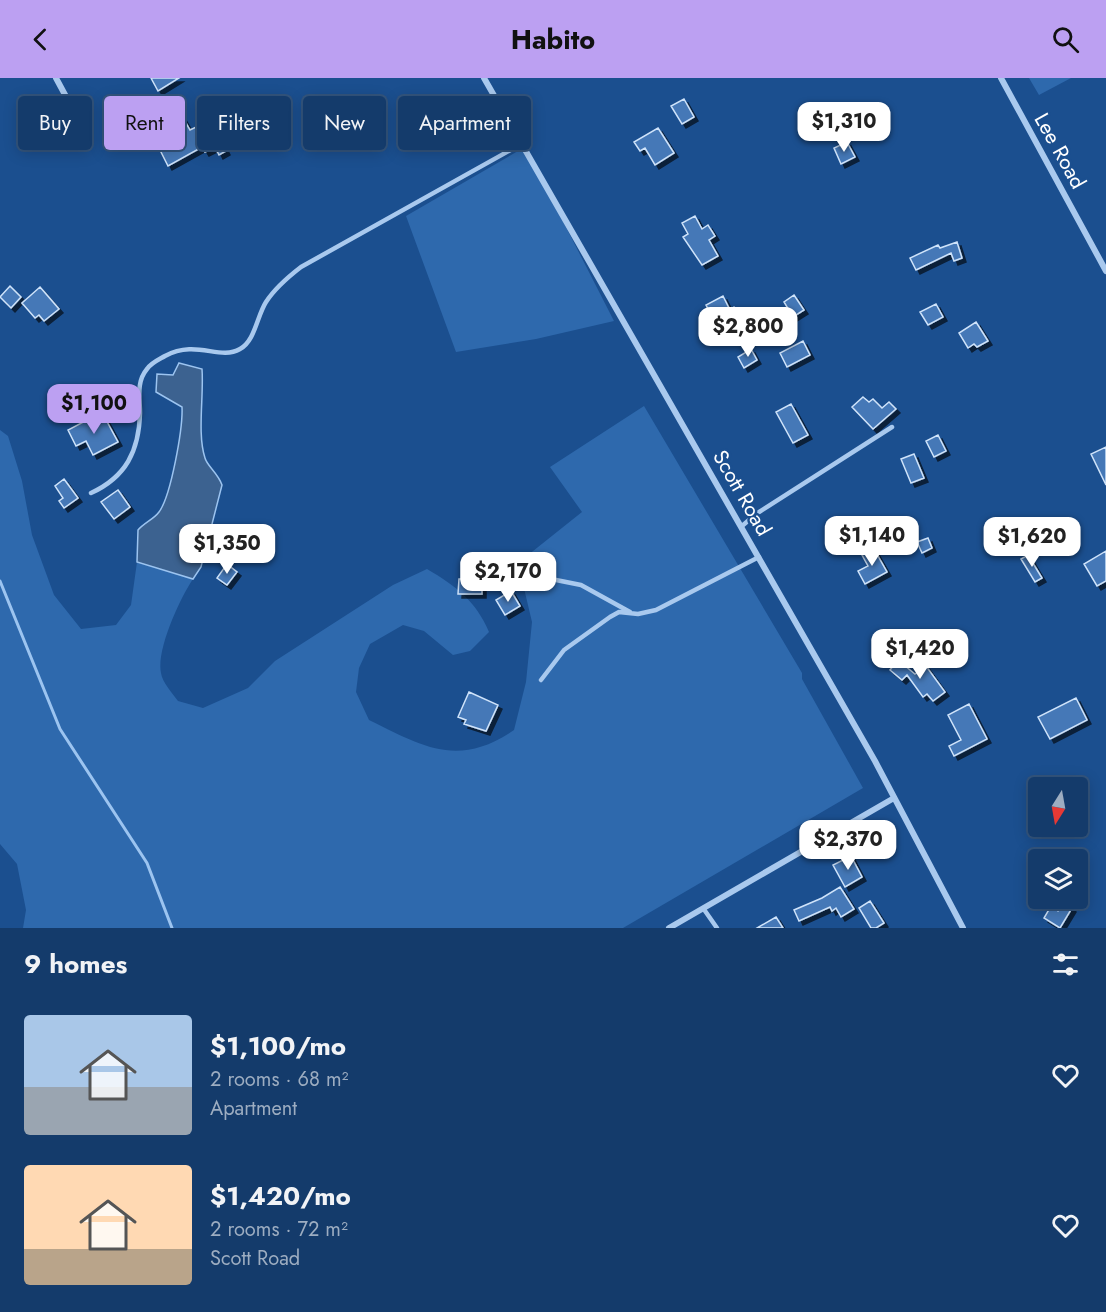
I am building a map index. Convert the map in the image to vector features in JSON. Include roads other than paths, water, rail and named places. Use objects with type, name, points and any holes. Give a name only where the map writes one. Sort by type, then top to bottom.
[{"type":"street","points":[[56,78],[66,96]]},
{"type":"street","name":"Scott Road","points":[[484,78],[495,96]]},
{"type":"street","name":"Lee Road","points":[[1001,78],[1106,271]]},
{"type":"street","name":"Scott Road","points":[[527,150],[742,526],[894,798],[963,928]]},
{"type":"street","points":[[669,928],[894,798]]},
{"type":"lane","points":[[91,493],[112,482],[127,465],[138,431],[141,380],[153,363],[184,348],[225,353],[241,349],[250,339],[267,300],[285,279],[301,267],[510,150]]},
{"type":"lane","points":[[742,526],[756,514],[892,427]]},
{"type":"lane","points":[[541,680],[564,650],[610,617],[619,612],[638,614],[656,610],[759,557]]},
{"type":"lane","points":[[508,568],[516,573],[581,585],[630,612]]},
{"type":"lane","points":[[703,908],[717,928]]},
{"type":"waterway","points":[[0,581],[60,729],[147,863],[172,928]]}]
